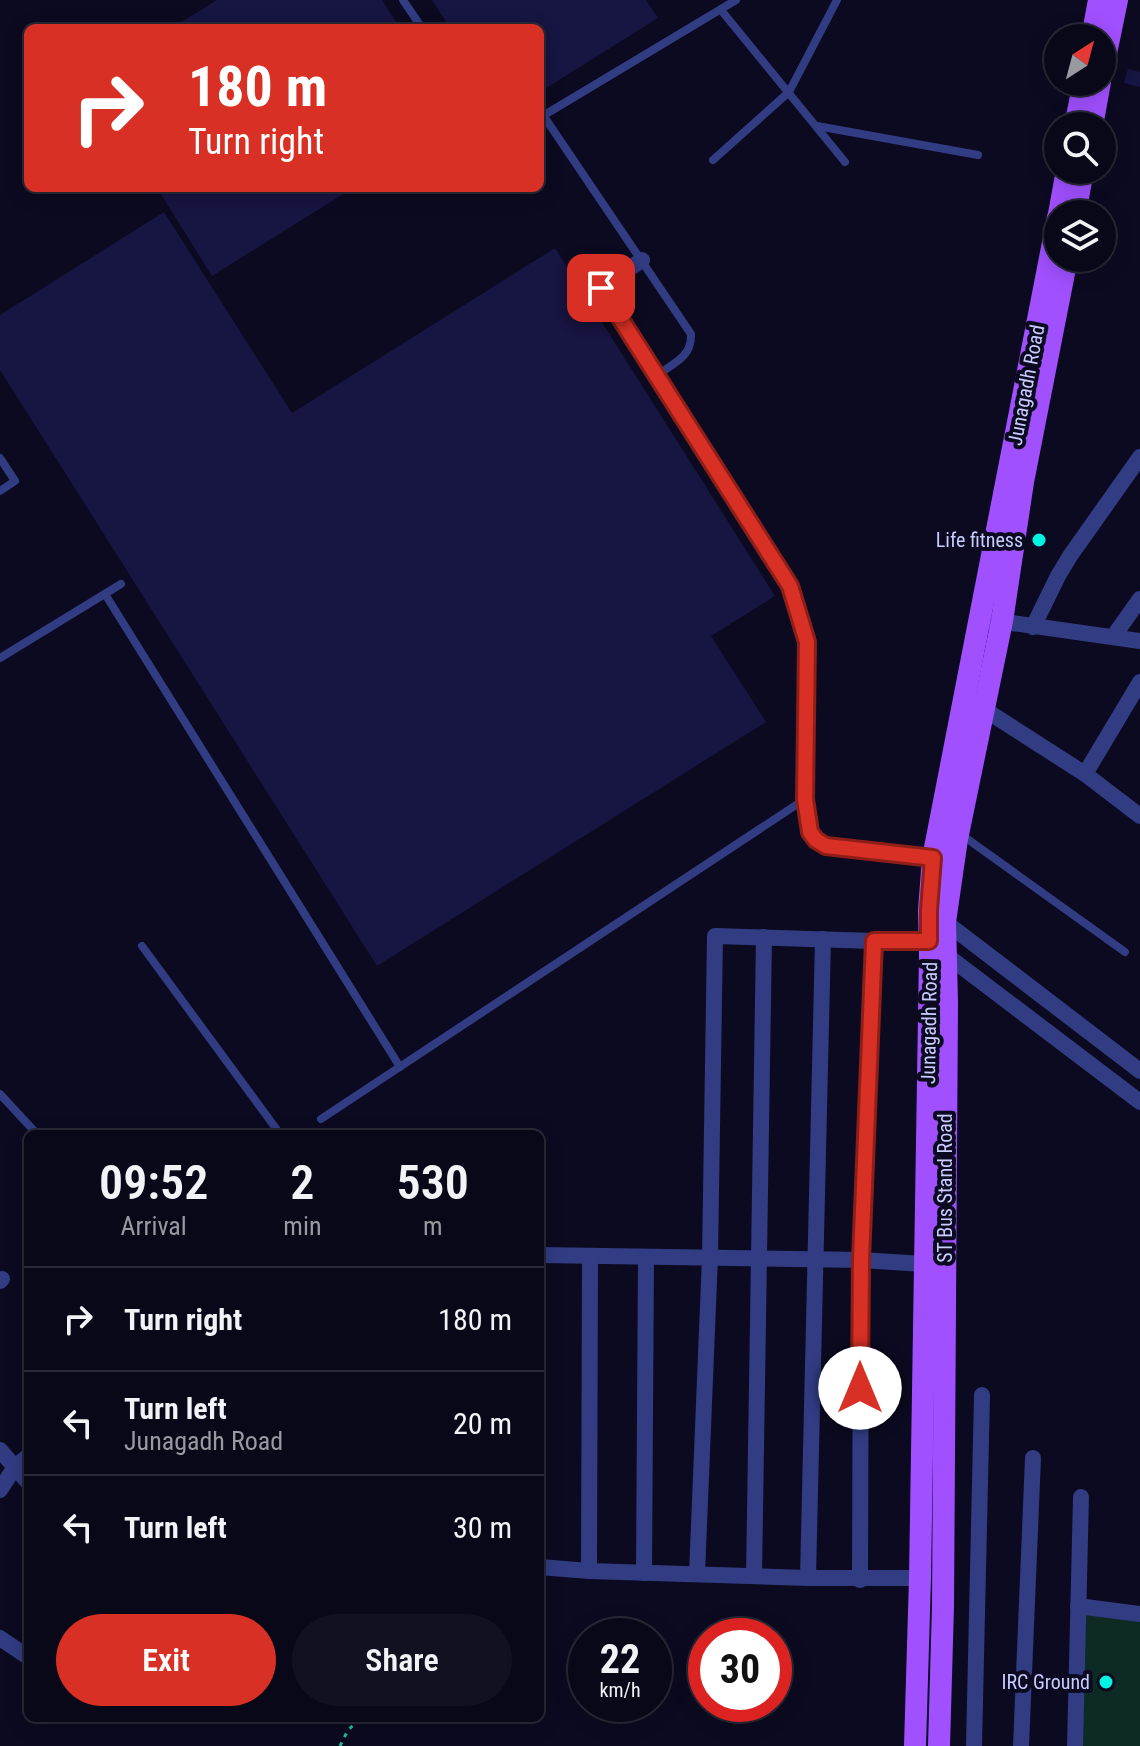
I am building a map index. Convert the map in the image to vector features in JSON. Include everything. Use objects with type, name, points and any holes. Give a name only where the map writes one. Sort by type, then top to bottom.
[{"type":"main road","points":[[1095,24],[1099,0]]},
{"type":"main road","points":[[1112,24],[1117,0]]},
{"type":"main road","name":"Junagadh Road","points":[[937,916],[933,858],[964,697],[992,620],[1049,272]]},
{"type":"main road","name":"ST Bus Stand Road","points":[[939,1746],[947,1019],[937,947],[937,916],[959,832],[984,710],[992,620],[1064,272]]},
{"type":"main road","name":"Junagadh Road","points":[[915,1746],[924,1264],[937,947]]},
{"type":"street","points":[[601,288],[642,260]]},
{"type":"street","points":[[1033,627],[1070,556],[1140,457]]},
{"type":"street","points":[[1113,637],[1140,599]]},
{"type":"street","points":[[992,620],[1140,641]]},
{"type":"street","points":[[1085,774],[1140,682]]},
{"type":"street","points":[[964,697],[1085,774],[1140,816]]},
{"type":"street","points":[[937,916],[1140,1071]]},
{"type":"street","points":[[697,1574],[710,1257],[715,936],[874,941],[937,947],[1140,1102]]},
{"type":"street","points":[[754,1576],[764,937]]},
{"type":"street","points":[[808,1578],[823,939]]},
{"type":"street","points":[[860,1580],[861,1260],[874,941]]},
{"type":"street","points":[[544,1255],[861,1260],[924,1264]]},
{"type":"street","points":[[589,1571],[590,1257]]},
{"type":"street","points":[[644,1573],[646,1257]]},
{"type":"street","points":[[974,1746],[982,1395]]},
{"type":"street","points":[[0,1450],[24,1477]]},
{"type":"street","points":[[1021,1746],[1033,1458]]},
{"type":"street","points":[[0,1490],[24,1459]]},
{"type":"street","points":[[1075,1746],[1081,1497]]},
{"type":"street","points":[[544,1567],[860,1580],[920,1578]]},
{"type":"street","points":[[1078,1606],[1140,1614]]},
{"type":"street","points":[[0,1638],[24,1654]]},
{"type":"lane","points":[[403,0],[419,24]]},
{"type":"lane","points":[[544,114],[736,0]]},
{"type":"lane","points":[[713,160],[789,92],[837,0]]},
{"type":"lane","points":[[721,10],[845,162]]},
{"type":"lane","points":[[544,120],[691,334],[692,345],[687,354],[657,375]]},
{"type":"lane","points":[[816,126],[978,155]]},
{"type":"lane","points":[[601,288],[790,586],[807,642],[805,799],[810,832],[826,846],[933,858]]},
{"type":"lane","points":[[0,458],[15,481],[0,491]]},
{"type":"lane","points":[[0,658],[121,584]]},
{"type":"lane","points":[[105,594],[400,1067]]},
{"type":"lane","points":[[321,1119],[805,799]]},
{"type":"lane","points":[[959,832],[1125,952]]},
{"type":"lane","points":[[142,946],[277,1130]]},
{"type":"lane","points":[[0,1094],[33,1130]]},
{"type":"path","points":[[340,1746],[348,1730],[357,1722]]},
{"type":"green space","name":"IRC Ground","points":[[1074,1612],[1140,1619],[1140,1746],[1071,1746]]},
{"type":"building","points":[[217,0],[382,0],[397,24],[178,24]]},
{"type":"building","points":[[432,0],[646,0],[658,18],[544,89],[544,24],[447,24]]},
{"type":"building","points":[[1128,69],[1140,72],[1140,87],[1124,83]]},
{"type":"building","points":[[160,192],[347,192],[212,276]]},
{"type":"building","points":[[164,212],[292,413],[555,248],[775,596],[711,636],[766,722],[377,966],[0,370],[0,315]]},
{"type":"place","name":"Life fitness","points":[[1039,540]]},
{"type":"place","name":"IRC Ground","points":[[1106,1682]]},
{"type":"route","points":[[601,288],[790,586],[807,642],[805,799],[810,832],[826,846],[933,858],[929,941],[874,941],[861,1260],[860,1388]]}]
